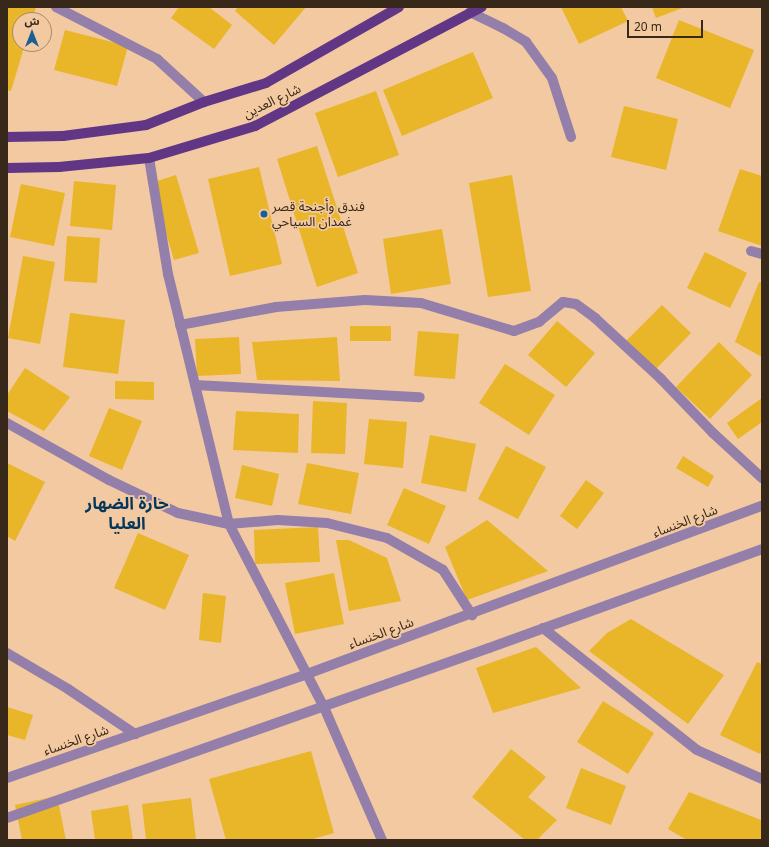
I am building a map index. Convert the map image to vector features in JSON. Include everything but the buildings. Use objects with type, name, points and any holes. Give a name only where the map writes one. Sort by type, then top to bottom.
[{"type":"main road","name":"شارع العدين","points":[[7,137],[63,136],[146,125],[204,102],[266,82],[399,7]]},
{"type":"main road","name":"شارع العدين","points":[[7,168],[59,167],[149,158],[255,126],[482,7]]},
{"type":"street","points":[[56,7],[157,59],[204,102]]},
{"type":"street","points":[[470,12],[503,28],[526,42],[552,78],[572,137]]},
{"type":"street","points":[[149,158],[168,274],[229,524],[323,705],[382,840]]},
{"type":"street","points":[[751,251],[762,254]]},
{"type":"street","points":[[180,325],[276,307],[365,300],[421,303],[514,331],[539,322],[563,302],[576,304],[595,318],[661,379],[713,433],[762,478]]},
{"type":"street","points":[[195,385],[420,397]]},
{"type":"street","points":[[7,423],[109,480],[178,513],[229,524],[278,520],[327,523],[387,538],[442,570],[472,614]]},
{"type":"street","name":"شارع الخنساء","points":[[7,778],[307,674],[762,506]]},
{"type":"street","points":[[7,818],[762,549]]},
{"type":"street","points":[[543,628],[697,750],[762,779]]},
{"type":"street","points":[[7,653],[68,689],[135,734]]},
{"type":"place","name":"فندق وأجنحة قصر غمدان السياحي","points":[[264,214]]},
{"type":"district","name":"حارة الضهار العليا","points":[[127,513]]}]
